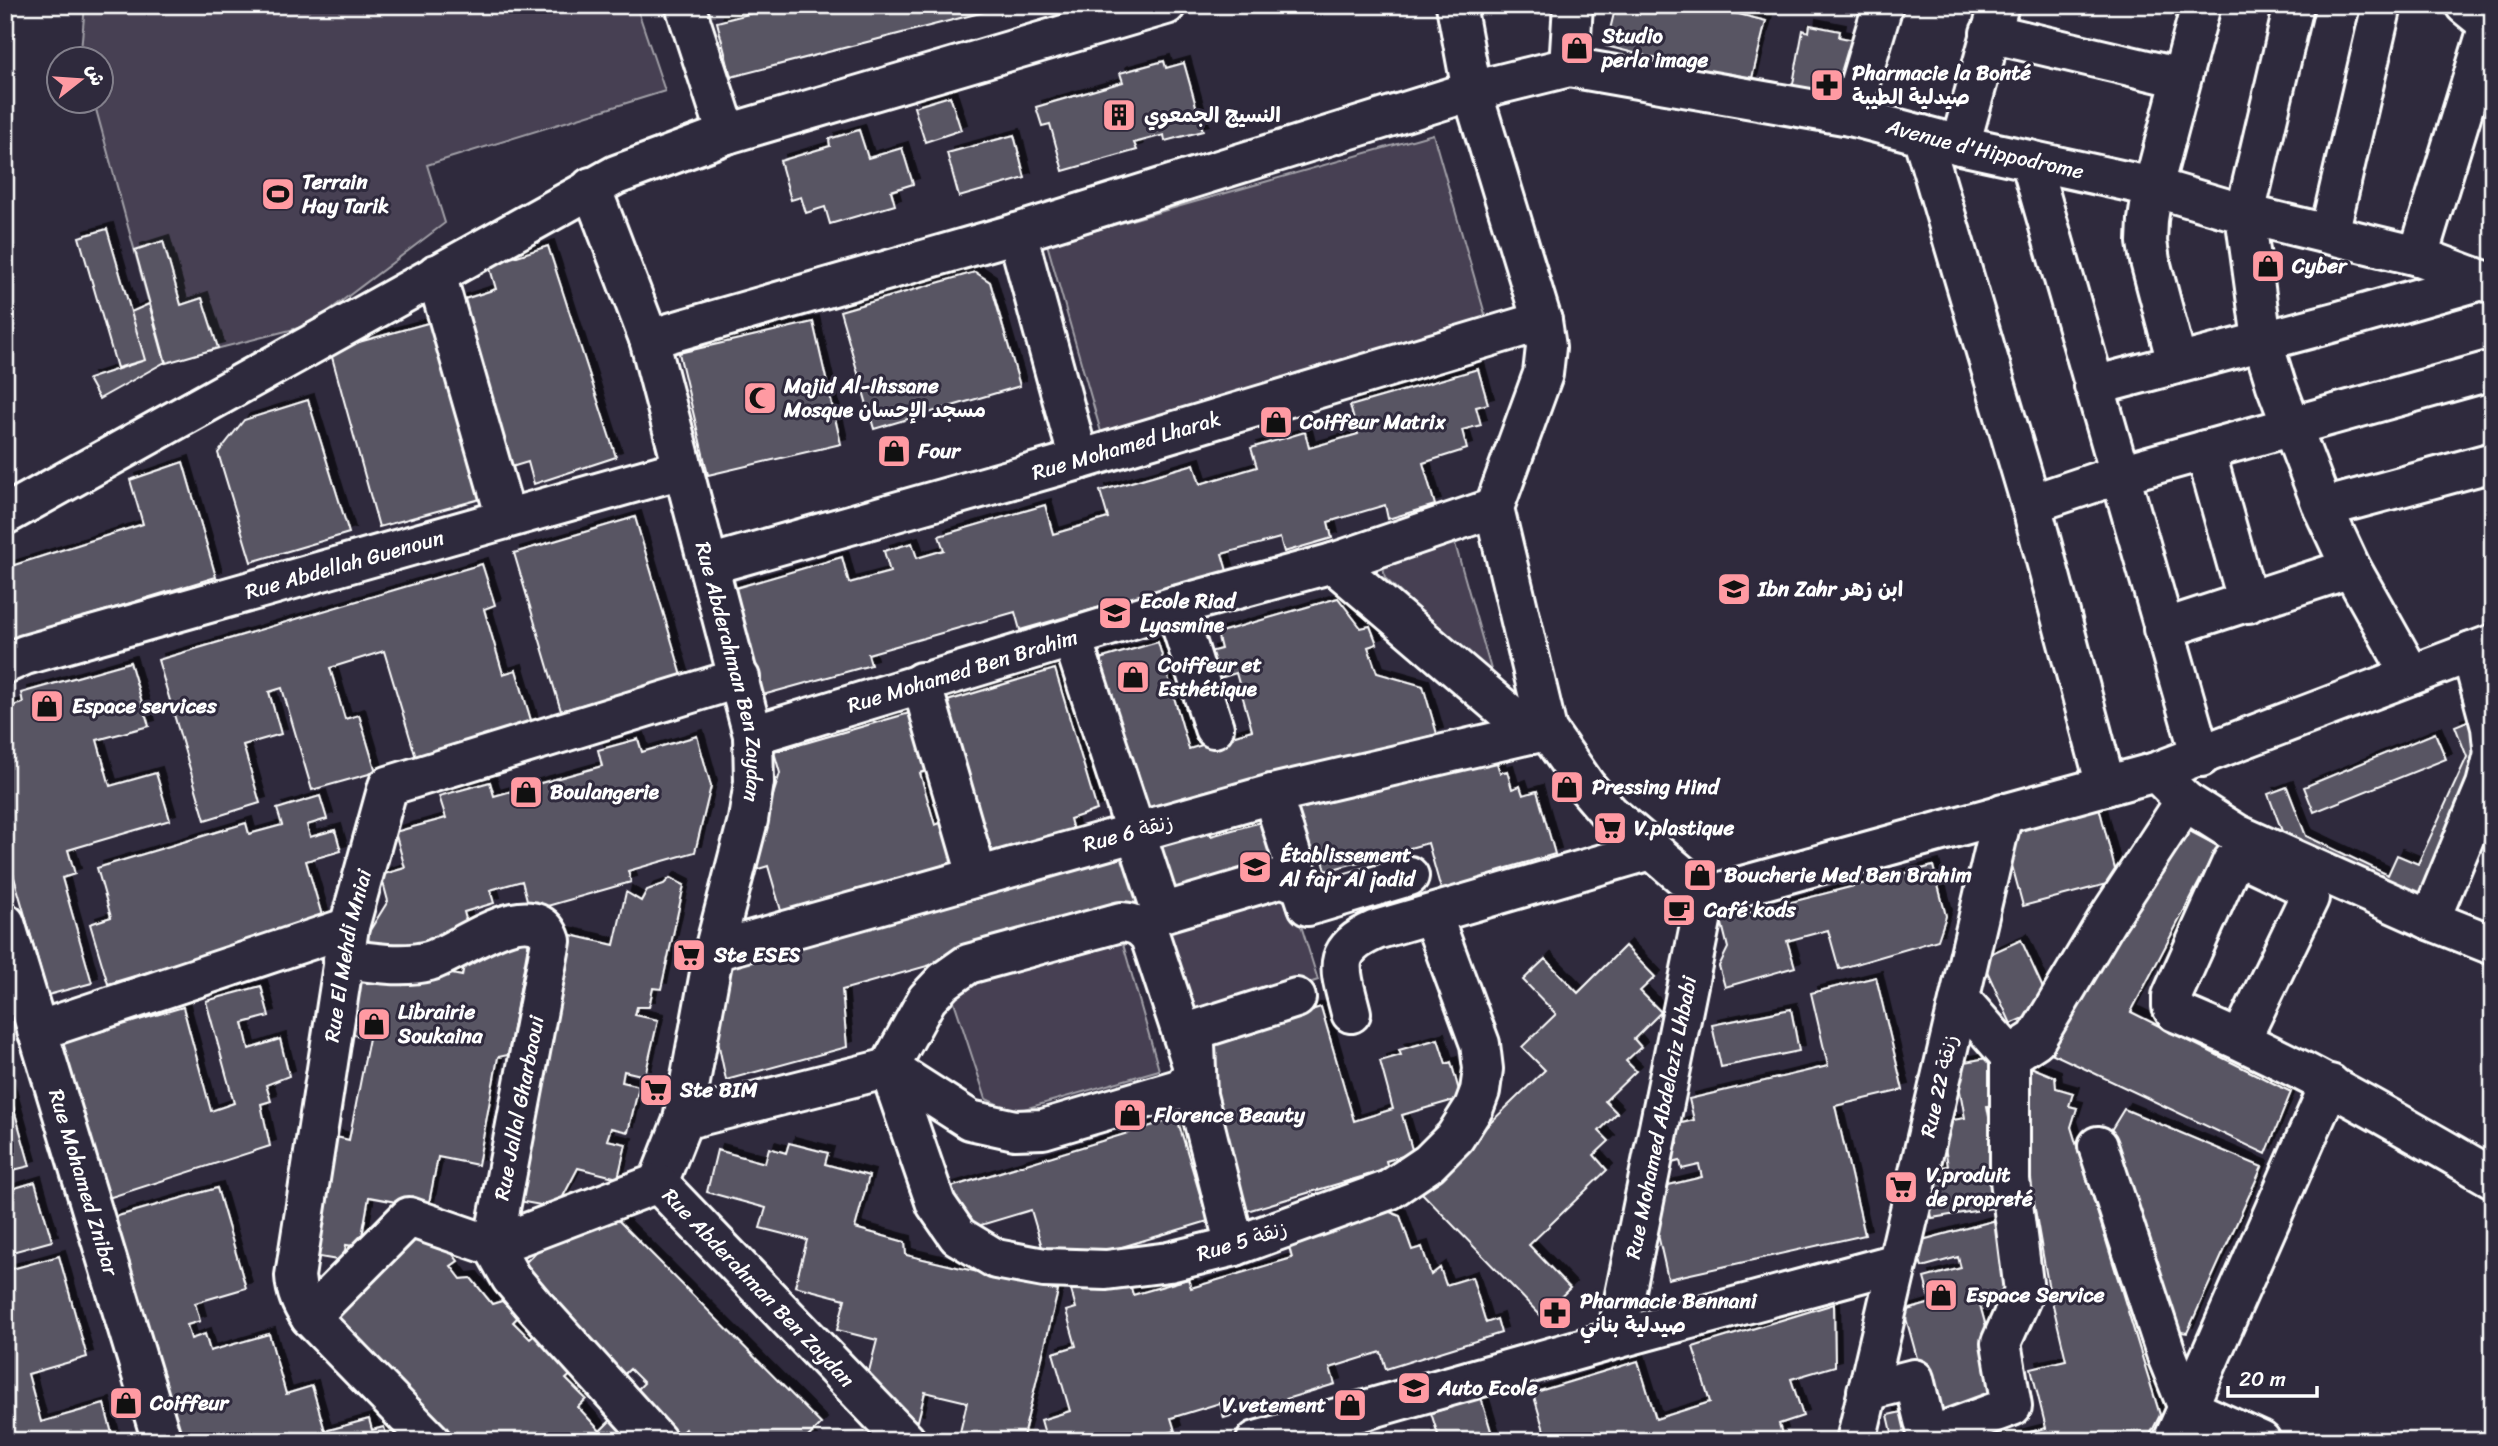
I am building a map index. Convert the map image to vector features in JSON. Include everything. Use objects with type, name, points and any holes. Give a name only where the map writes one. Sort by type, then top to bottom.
[{"type":"street","points":[[685,5],[727,134]]},
{"type":"street","points":[[5,514],[615,175],[727,134],[1092,16],[1166,5]]},
{"type":"street","points":[[1456,5],[1472,91],[1542,321],[1546,347],[1543,374],[1494,508],[1540,732]]},
{"type":"street","points":[[1569,67],[1573,5]]},
{"type":"street","points":[[1850,116],[1883,5]]},
{"type":"street","points":[[2177,363],[2155,284],[2147,242],[2153,187],[2201,5]]},
{"type":"street","points":[[2294,5],[2245,214],[2262,340],[2291,427],[2323,508],[2351,568],[2411,675]]},
{"type":"street","points":[[2329,234],[2382,5]]},
{"type":"street","points":[[1960,145],[1994,19],[2181,78]]},
{"type":"street","points":[[2418,256],[2482,23]]},
{"type":"street","name":"Avenue d'Hippodrome","points":[[649,339],[1017,233],[1472,91],[1569,67],[1850,116],[1960,145],[2153,187],[2245,214],[2418,256],[2487,282]]},
{"type":"street","points":[[1922,135],[2031,504],[2106,786]]},
{"type":"street","points":[[2030,160],[2201,757]]},
{"type":"street","name":"Rue Abderahman Ben Zaydan","points":[[591,187],[649,339],[753,735],[754,782],[748,821],[714,951],[683,1120],[658,1183],[906,1441]]},
{"type":"street","points":[[1017,233],[1079,460]]},
{"type":"street","points":[[436,274],[506,518]]},
{"type":"street","points":[[2094,386],[2487,282]]},
{"type":"street","name":"Rue Mohamed Lharak","points":[[709,565],[1079,460],[1542,321]]},
{"type":"street","points":[[2031,504],[2120,474],[2493,370]]},
{"type":"street","points":[[2205,450],[2248,603]]},
{"type":"street","points":[[2323,508],[2493,461]]},
{"type":"street","name":"Rue Abdellah Guenoun","points":[[5,664],[25,654],[682,469]]},
{"type":"street","name":"Rue Mohamed Ben Brahim","points":[[753,735],[1175,606],[1334,563],[1494,508]]},
{"type":"street","points":[[1334,563],[1540,732],[1610,814],[1706,896],[2156,772],[2482,648],[2492,745],[2486,785],[2430,920]]},
{"type":"street","points":[[2164,629],[2351,568]]},
{"type":"street","points":[[1175,606],[1214,728]]},
{"type":"street","points":[[1072,638],[1162,913],[1294,877]]},
{"type":"street","name":"Rue El Mehdi Mniai","points":[[431,1441],[310,1317],[300,1302],[295,1276],[346,943],[388,786],[740,678]]},
{"type":"street","points":[[922,682],[977,875]]},
{"type":"street","name":"Rue 6 زنقة","points":[[714,951],[1272,794],[1540,732]]},
{"type":"street","points":[[2156,772],[2185,801],[2237,834],[2493,946]]},
{"type":"street","points":[[1272,794],[1294,877],[1308,906],[1409,876]]},
{"type":"street","points":[[2010,1056],[2036,1039],[2107,920],[2185,801]]},
{"type":"street","points":[[1256,1441],[1299,1435],[1616,1339],[1890,1265],[1895,1199],[1929,1067],[1973,866],[1991,817]]},
{"type":"street","name":"Rue 22 زنقة","points":[[1856,1441],[1890,1265],[1960,999],[1991,817]]},
{"type":"street","points":[[1351,1013],[1340,969],[1346,950],[1357,938],[1376,930],[1651,850]]},
{"type":"street","points":[[2241,1039],[2309,898],[2305,887],[2244,858],[2232,862],[2171,1002],[2175,1012],[2241,1039],[2330,1084],[2493,1178]]},
{"type":"street","name":"Rue Mohamed Abdelaziz Lhbabi","points":[[1616,1339],[1706,896]]},
{"type":"street","name":"Rue 5 زنقة","points":[[889,1068],[936,1204],[958,1236],[996,1259],[1044,1268],[1106,1270],[1169,1262],[1235,1246],[1389,1190],[1429,1163],[1455,1137],[1474,1107],[1480,1091],[1483,1069],[1480,1044],[1432,915]]},
{"type":"street","points":[[683,1120],[889,1068],[970,1119],[1015,1130],[1043,1129],[1182,1088],[1192,1074],[1192,1064],[1150,937],[1142,927],[1121,922],[968,964],[944,981],[927,999],[889,1068]]},
{"type":"street","name":"Rue Mohamed Znibar","points":[[5,923],[162,1441]]},
{"type":"street","name":"Rue Jallal Gharbaoui","points":[[346,943],[380,963],[427,962],[508,924],[538,923],[548,933],[551,941],[493,1246]]},
{"type":"street","points":[[37,1031],[346,943]]},
{"type":"street","points":[[1235,1246],[1197,1095],[1195,1044],[1189,1032],[1296,998]]},
{"type":"street","points":[[1867,1391],[1914,1379],[1928,1437],[2012,1406],[2001,1343],[2024,1291],[2010,1180],[2010,1056],[1960,999]]},
{"type":"street","points":[[2181,1424],[2330,1084]]},
{"type":"street","points":[[2098,1146],[2168,1356],[2181,1424]]},
{"type":"street","points":[[310,1317],[409,1217],[493,1246],[658,1183]]},
{"type":"street","points":[[493,1246],[511,1278],[657,1441]]},
{"type":"street","points":[[2181,1424],[2261,1441]]},
{"type":"shaded area","name":"Terrain Hay Tarik","points":[[85,5],[636,5],[665,91],[427,165],[445,223],[310,325],[165,362],[98,116],[116,116],[116,46],[81,46]]},
{"type":"shaded area","points":[[1433,134],[1487,321],[1101,432],[1047,244]]},
{"type":"shaded area","points":[[1454,540],[1494,680],[1385,578],[1382,559]]},
{"type":"shaded area","points":[[1289,887],[1318,980],[1187,1024],[1150,932]]},
{"type":"shaded area","points":[[1119,930],[1159,1070],[1014,1112],[986,1099],[950,989]]},
{"type":"building","points":[[784,5],[1011,5],[731,77],[717,22]]},
{"type":"building","points":[[1509,5],[1541,5],[1539,14]]},
{"type":"building","points":[[1616,5],[1703,5],[1766,21],[1751,82],[1606,46]]},
{"type":"building","points":[[1810,25],[1840,31],[1839,37],[1854,40],[1845,102],[1792,89],[1803,30],[1809,32]]},
{"type":"building","name":"النسيج الجمعوي","points":[[1164,61],[1166,68],[1184,63],[1203,131],[1165,141],[1164,135],[1134,143],[1137,150],[1063,171],[1050,124],[1042,126],[1036,107],[1123,82],[1120,73]]},
{"type":"building","points":[[950,96],[961,130],[925,142],[914,107]]},
{"type":"building","points":[[859,130],[868,158],[902,148],[913,184],[891,191],[895,205],[830,224],[825,207],[806,213],[801,197],[791,200],[780,161],[830,146],[829,139]]},
{"type":"building","points":[[1014,135],[1025,178],[959,197],[947,153]]},
{"type":"building","points":[[107,229],[145,360],[117,368],[79,237]]},
{"type":"building","points":[[163,241],[181,305],[202,298],[218,348],[166,363],[135,250]]},
{"type":"building","points":[[548,246],[616,457],[534,484],[528,462],[505,469],[452,303],[496,289],[489,265]]},
{"type":"building","points":[[975,272],[990,282],[1020,386],[874,429],[840,311]]},
{"type":"building","points":[[149,304],[165,362],[99,399],[88,379],[145,360],[131,312]]},
{"type":"building","points":[[435,321],[484,498],[379,527],[330,350]]},
{"type":"building","name":"Majid Al-Ihssane Mosque مسجد الإحسان","points":[[813,322],[841,444],[708,475],[679,353]]},
{"type":"building","points":[[1478,369],[1488,404],[1476,407],[1481,425],[1462,430],[1467,449],[1423,463],[1435,505],[1388,519],[1385,505],[1328,522],[1332,538],[1284,552],[1280,538],[1222,554],[1227,571],[1020,630],[1015,612],[868,654],[871,665],[752,698],[722,592],[842,557],[849,583],[890,572],[884,551],[912,543],[917,558],[944,550],[939,536],[1045,505],[1053,534],[1108,518],[1100,491],[1194,464],[1200,484],[1257,467],[1251,448],[1305,432],[1309,448],[1358,434],[1350,406]]},
{"type":"building","points":[[308,400],[349,533],[251,562],[218,453],[244,420]]},
{"type":"building","points":[[183,462],[216,577],[5,641],[5,568],[143,524],[130,480]]},
{"type":"building","points":[[635,517],[682,676],[561,711],[514,553]]},
{"type":"building","points":[[482,564],[495,605],[484,609],[503,674],[516,670],[533,727],[417,761],[384,651],[330,668],[345,719],[359,715],[376,772],[312,790],[282,688],[269,692],[281,734],[243,745],[260,803],[205,820],[158,660]]},
{"type":"building","points":[[1338,598],[1361,628],[1370,626],[1377,644],[1368,647],[1377,673],[1423,686],[1437,734],[1143,819],[1096,660],[1158,642],[1189,749],[1252,730],[1236,673],[1217,679],[1209,652],[1221,649],[1217,633]]},
{"type":"building","points":[[130,662],[149,726],[97,740],[110,786],[156,773],[170,820],[68,850],[75,874],[62,878],[92,983],[48,995],[5,846],[5,708],[23,703],[21,693]]},
{"type":"building","points":[[1055,669],[1097,810],[1070,819],[1075,838],[981,865],[934,705]]},
{"type":"building","points":[[920,710],[937,768],[920,773],[935,825],[952,819],[966,869],[784,921],[768,866],[749,872],[780,773],[774,752]]},
{"type":"building","points":[[2472,719],[2486,755],[2425,905],[2288,847],[2268,794],[2287,787],[2306,836],[2388,875],[2397,855],[2418,864],[2467,757],[2455,726]]},
{"type":"building","points":[[2435,733],[2446,759],[2314,812],[2304,787]]},
{"type":"building","points":[[697,736],[711,786],[695,852],[628,871],[631,882],[530,911],[522,881],[490,890],[494,903],[464,912],[469,930],[374,957],[367,935],[388,901],[381,875],[405,868],[395,832],[446,818],[439,796],[490,782],[494,796],[602,766],[598,750],[638,739],[642,752]]},
{"type":"building","points":[[1494,753],[1500,773],[1507,771],[1512,789],[1520,786],[1523,795],[1537,791],[1555,854],[1497,871],[1501,884],[1442,893],[1428,843],[1326,871],[1321,853],[1307,857],[1294,811]]},
{"type":"building","points":[[320,796],[327,819],[307,825],[310,837],[335,830],[341,851],[306,861],[323,919],[108,984],[90,924],[111,917],[97,868],[246,823],[249,834],[282,825],[277,809]]},
{"type":"building","points":[[2099,807],[2118,881],[2023,906],[2003,832]]},
{"type":"building","points":[[1261,822],[1275,871],[1167,897],[1152,840],[1208,824],[1211,836]]},
{"type":"building","points":[[2184,828],[2218,846],[2131,1012],[2291,1092],[2266,1154],[2047,1051]]},
{"type":"building","points":[[1125,844],[1143,905],[842,990],[847,1047],[726,1080],[716,1032],[726,960]]},
{"type":"building","points":[[1933,866],[1946,916],[1938,940],[1839,969],[1828,930],[1787,941],[1795,967],[1725,987],[1719,966],[1728,948],[1721,920]]},
{"type":"building","points":[[670,878],[684,885],[661,989],[653,988],[649,1007],[637,1007],[635,1015],[658,1020],[645,1076],[624,1071],[622,1082],[639,1086],[628,1132],[611,1128],[607,1140],[626,1144],[618,1178],[578,1168],[557,1208],[502,1198],[558,932],[614,945],[626,892],[641,901],[647,890],[664,884]]},
{"type":"building","points":[[529,940],[508,1055],[498,1057],[478,1165],[438,1157],[428,1208],[369,1197],[360,1247],[346,1245],[343,1261],[314,1256],[336,1137],[349,1140],[369,1038],[344,1033],[355,976],[402,985],[406,965],[462,976],[468,945]]},
{"type":"building","points":[[2021,940],[2051,1006],[2011,1024],[1981,958]]},
{"type":"building","points":[[1625,946],[1655,977],[1640,991],[1661,1012],[1634,1039],[1641,1047],[1626,1061],[1636,1071],[1605,1101],[1617,1113],[1599,1131],[1609,1141],[1594,1155],[1607,1170],[1529,1245],[1570,1288],[1541,1316],[1420,1191],[1545,1070],[1522,1047],[1556,1014],[1523,980],[1545,959],[1578,993]]},
{"type":"building","points":[[1876,977],[1903,1090],[1835,1106],[1865,1235],[1668,1279],[1648,1190],[1702,1177],[1699,1165],[1682,1169],[1680,1161],[1672,1163],[1668,1146],[1678,1143],[1674,1125],[1694,1120],[1689,1099],[1828,1066],[1811,993]]},
{"type":"building","points":[[261,986],[269,1016],[243,1023],[249,1049],[280,1039],[289,1076],[266,1085],[271,1101],[261,1104],[270,1146],[102,1200],[62,1043],[183,1007],[211,1111],[234,1103],[206,1001]]},
{"type":"building","points":[[1321,1007],[1354,1121],[1393,1109],[1380,1061],[1401,1055],[1399,1050],[1438,1039],[1446,1064],[1451,1062],[1461,1098],[1402,1115],[1413,1153],[1386,1161],[1388,1169],[1247,1211],[1202,1044]]},
{"type":"building","points":[[1791,1009],[1799,1051],[1721,1067],[1712,1025]]},
{"type":"building","points":[[1997,1056],[2005,1102],[1987,1106],[2005,1206],[1932,1218],[1924,1170],[1948,1166],[1941,1122],[1965,1118],[1955,1064]]},
{"type":"building","points":[[2023,1064],[2055,1077],[2056,1088],[2073,1093],[2069,1106],[2077,1108],[2071,1127],[2160,1415],[2147,1441],[1994,1441],[2046,1428],[2031,1368],[2066,1360],[2048,1284],[2027,1164]]},
{"type":"building","points":[[5,1078],[30,1166],[5,1172]]},
{"type":"building","points":[[2124,1109],[2262,1167],[2187,1333],[2165,1329],[2105,1140]]},
{"type":"building","points":[[1177,1118],[1208,1221],[1082,1259],[1042,1247],[1031,1210],[961,1231],[948,1188]]},
{"type":"building","points":[[789,1143],[828,1153],[825,1164],[869,1176],[855,1228],[905,1242],[906,1255],[1058,1291],[1022,1441],[958,1441],[967,1402],[925,1392],[918,1421],[896,1415],[866,1383],[877,1340],[837,1330],[845,1299],[795,1286],[807,1240],[760,1228],[766,1208],[707,1192],[717,1150],[765,1163],[769,1148],[786,1153]]},
{"type":"building","points":[[35,1182],[52,1241],[5,1254],[5,1191]]},
{"type":"building","points":[[217,1188],[246,1288],[195,1303],[200,1321],[187,1325],[191,1339],[205,1334],[210,1351],[269,1334],[286,1394],[312,1386],[325,1431],[369,1419],[372,1430],[384,1427],[388,1441],[176,1441],[111,1218]]},
{"type":"building","points":[[1375,1206],[1400,1216],[1412,1250],[1422,1247],[1431,1275],[1440,1268],[1446,1285],[1472,1277],[1486,1323],[1497,1319],[1501,1333],[1386,1369],[1381,1352],[1330,1368],[1335,1384],[1224,1418],[1220,1403],[1171,1418],[1175,1431],[1142,1441],[1047,1441],[1041,1420],[1070,1411],[1053,1353],[1076,1346],[1066,1311],[1076,1308],[1071,1290],[1127,1274],[1133,1295],[1188,1279],[1191,1288],[1292,1258],[1288,1243]]},
{"type":"building","points":[[613,1215],[821,1424],[807,1438],[810,1441],[687,1441],[692,1436],[685,1429],[673,1441],[630,1397],[644,1383],[630,1369],[614,1384],[515,1273],[557,1231],[567,1241],[591,1218],[600,1228]]},
{"type":"building","points":[[2000,1219],[2020,1294],[1980,1305],[2007,1403],[1935,1423],[1904,1311],[1931,1303],[1924,1278],[1961,1268],[1958,1257],[1922,1267],[1915,1242]]},
{"type":"building","points":[[407,1236],[447,1247],[458,1261],[451,1266],[461,1279],[471,1278],[492,1304],[502,1301],[518,1317],[513,1322],[530,1339],[536,1334],[573,1373],[566,1379],[586,1399],[578,1407],[600,1431],[613,1418],[635,1441],[458,1441],[329,1315]]},
{"type":"building","points":[[59,1256],[87,1357],[28,1374],[41,1422],[104,1404],[114,1441],[5,1441],[5,1322],[8,1321],[5,1310],[5,1271]]},
{"type":"building","points":[[1834,1304],[1835,1366],[1791,1379],[1803,1416],[1779,1424],[1782,1434],[1761,1441],[1547,1441],[1533,1393],[1638,1361],[1656,1419],[1710,1402],[1693,1347]]},
{"type":"building","points":[[1481,1398],[1494,1441],[1440,1441],[1431,1413]]},
{"type":"building","points":[[1906,1411],[1913,1441],[1894,1441],[1888,1415]]},
{"type":"place","name":"Studio perla image","points":[[1577,48]]},
{"type":"place","name":"Pharmacie la Bonté صيدلية الطيبة","points":[[1827,85]]},
{"type":"place","name":"النسيج الجمعوي","points":[[1119,115]]},
{"type":"place","name":"Terrain Hay Tarik","points":[[278,194]]},
{"type":"place","name":"Cyber","points":[[2268,266]]},
{"type":"place","name":"Majid Al-Ihssane Mosque مسجد الإحسان","points":[[760,398]]},
{"type":"place","name":"Coiffeur Matrix","points":[[1276,422]]},
{"type":"place","name":"Four","points":[[894,451]]},
{"type":"place","name":"Ibn Zahr ابن زهر","points":[[1734,589]]},
{"type":"place","name":"Ecole Riad Lyasmine","points":[[1115,613]]},
{"type":"place","name":"Coiffeur et Esthétique","points":[[1133,677]]},
{"type":"place","name":"Espace services","points":[[47,706]]},
{"type":"place","name":"Pressing Hind","points":[[1567,787]]},
{"type":"place","name":"Boulangerie","points":[[526,792]]},
{"type":"place","name":"V.plastique","points":[[1610,828]]},
{"type":"place","name":"Établissement Al fajr Al jadid","points":[[1255,867]]},
{"type":"place","name":"Boucherie Med Ben Brahim","points":[[1700,875]]},
{"type":"place","name":"Café kods","points":[[1679,910]]},
{"type":"place","name":"Ste ESES","points":[[689,955]]},
{"type":"place","name":"Librairie Soukaina","points":[[374,1024]]},
{"type":"place","name":"Ste BIM","points":[[656,1090]]},
{"type":"place","name":"Florence Beauty","points":[[1130,1115]]},
{"type":"place","name":"V.produit de propreté","points":[[1901,1187]]},
{"type":"place","name":"Espace Service","points":[[1941,1295]]},
{"type":"place","name":"Pharmacie Bennani صيدلية بناني","points":[[1555,1313]]},
{"type":"place","name":"Auto Ecole","points":[[1414,1388]]},
{"type":"place","name":"Coiffeur","points":[[126,1403]]},
{"type":"place","name":"V.vetement","points":[[1350,1405]]}]
